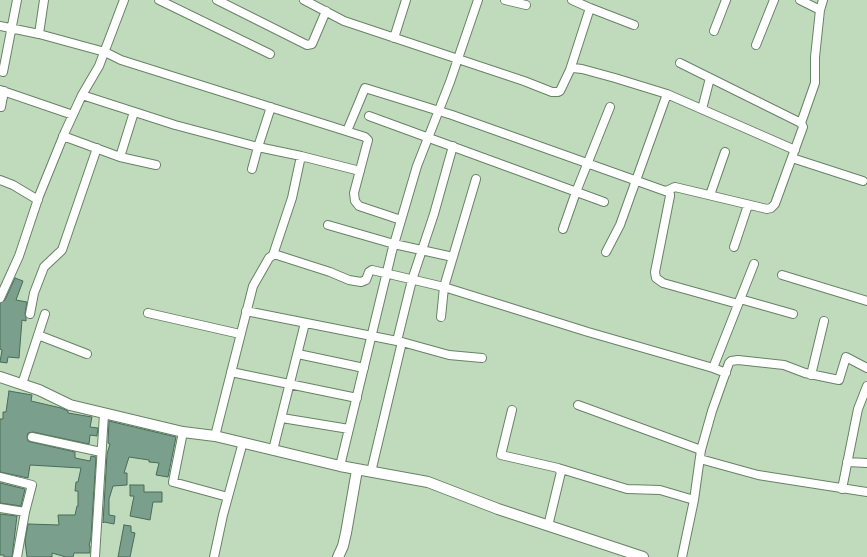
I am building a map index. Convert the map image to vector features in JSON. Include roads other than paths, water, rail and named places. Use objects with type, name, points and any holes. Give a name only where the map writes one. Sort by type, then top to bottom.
[{"type":"street","points":[[3,72],[17,0]]},
{"type":"street","points":[[39,34],[44,0]]},
{"type":"street","points":[[0,298],[19,256],[38,200],[63,136],[82,95],[105,52],[124,0]]},
{"type":"street","points":[[159,0],[270,54]]},
{"type":"street","points":[[217,0],[307,45],[312,44],[326,11]]},
{"type":"street","points":[[394,38],[406,0]]},
{"type":"street","points":[[340,466],[386,274],[401,220],[417,166],[458,59],[478,0]]},
{"type":"street","points":[[506,0],[526,6]]},
{"type":"street","points":[[572,0],[634,25]]},
{"type":"street","points":[[714,31],[726,0]]},
{"type":"street","points":[[756,45],[774,0]]},
{"type":"street","points":[[800,0],[820,10]]},
{"type":"street","points":[[666,191],[675,187],[767,209],[773,206],[803,127],[801,122],[815,83],[814,64],[820,10],[823,0]]},
{"type":"street","points":[[307,1],[344,21],[552,92],[560,91],[570,70],[590,8]]},
{"type":"street","points":[[0,26],[39,34],[105,52],[121,60],[365,137],[368,140],[354,194],[356,201],[359,206],[401,220]]},
{"type":"street","points":[[680,63],[801,122]]},
{"type":"street","points":[[570,70],[573,68],[582,69],[667,94],[702,109],[793,154],[863,181]]},
{"type":"street","points":[[702,109],[710,78]]},
{"type":"street","points":[[347,131],[365,88],[438,110],[666,191],[670,194],[670,196],[655,272],[656,278],[663,283],[794,314]]},
{"type":"street","points":[[1,107],[2,91],[73,115]]},
{"type":"street","points":[[606,252],[620,225],[667,94]]},
{"type":"street","points":[[82,95],[175,125],[258,147],[360,170]]},
{"type":"street","points":[[252,169],[271,107]]},
{"type":"street","points":[[563,229],[587,163],[610,108]]},
{"type":"street","points":[[120,157],[134,112]]},
{"type":"street","points":[[370,116],[604,202]]},
{"type":"street","points":[[63,136],[120,157],[156,165]]},
{"type":"street","points":[[371,472],[400,342],[412,280],[434,214],[453,146]]},
{"type":"street","points":[[30,314],[34,293],[44,267],[62,250],[97,148]]},
{"type":"street","points":[[710,195],[725,152]]},
{"type":"street","points":[[215,436],[253,286],[269,258],[273,255],[292,198],[301,156]]},
{"type":"street","points":[[441,317],[444,287],[476,179]]},
{"type":"street","points":[[0,180],[13,185],[38,200]]},
{"type":"street","points":[[734,247],[748,205]]},
{"type":"street","points":[[328,225],[394,244],[453,257]]},
{"type":"street","points":[[273,255],[285,257],[350,280],[361,282],[366,280],[370,271],[444,287],[726,373]]},
{"type":"street","points":[[713,368],[754,264]]},
{"type":"street","points":[[782,276],[867,301]]},
{"type":"street","points":[[246,311],[400,342],[449,355],[482,358]]},
{"type":"street","points":[[148,313],[240,334]]},
{"type":"street","points":[[22,384],[45,314]]},
{"type":"street","points":[[811,375],[824,321]]},
{"type":"street","points":[[274,450],[305,323]]},
{"type":"street","points":[[38,335],[87,354]]},
{"type":"street","points":[[298,354],[364,368]]},
{"type":"street","points":[[682,557],[694,500],[702,450],[712,411],[731,361],[738,360],[784,365],[811,375],[839,380],[846,357],[867,368]]},
{"type":"street","points":[[231,372],[356,398]]},
{"type":"street","points":[[0,377],[39,390],[70,405],[104,414],[183,432],[215,436],[243,442],[357,470],[428,482],[498,509],[643,557]]},
{"type":"street","points":[[842,489],[858,409],[867,386]]},
{"type":"street","points":[[578,405],[702,450]]},
{"type":"street","points":[[512,410],[501,455],[558,468],[627,489],[660,490],[694,500]]},
{"type":"street","points":[[89,557],[95,557],[104,414]]},
{"type":"street","points":[[282,418],[349,429]]},
{"type":"street","points":[[183,432],[173,482],[228,497]]},
{"type":"street","points":[[32,437],[101,452]]},
{"type":"street","points":[[214,557],[243,442]]},
{"type":"street","points":[[700,459],[758,474],[867,492]]},
{"type":"street","points":[[847,462],[867,463]]},
{"type":"street","points":[[548,526],[562,475],[558,468]]},
{"type":"street","points":[[338,557],[343,546],[346,533],[357,470]]},
{"type":"street","points":[[0,477],[32,485],[25,512],[17,557]]},
{"type":"street","points":[[0,508],[25,512]]}]
